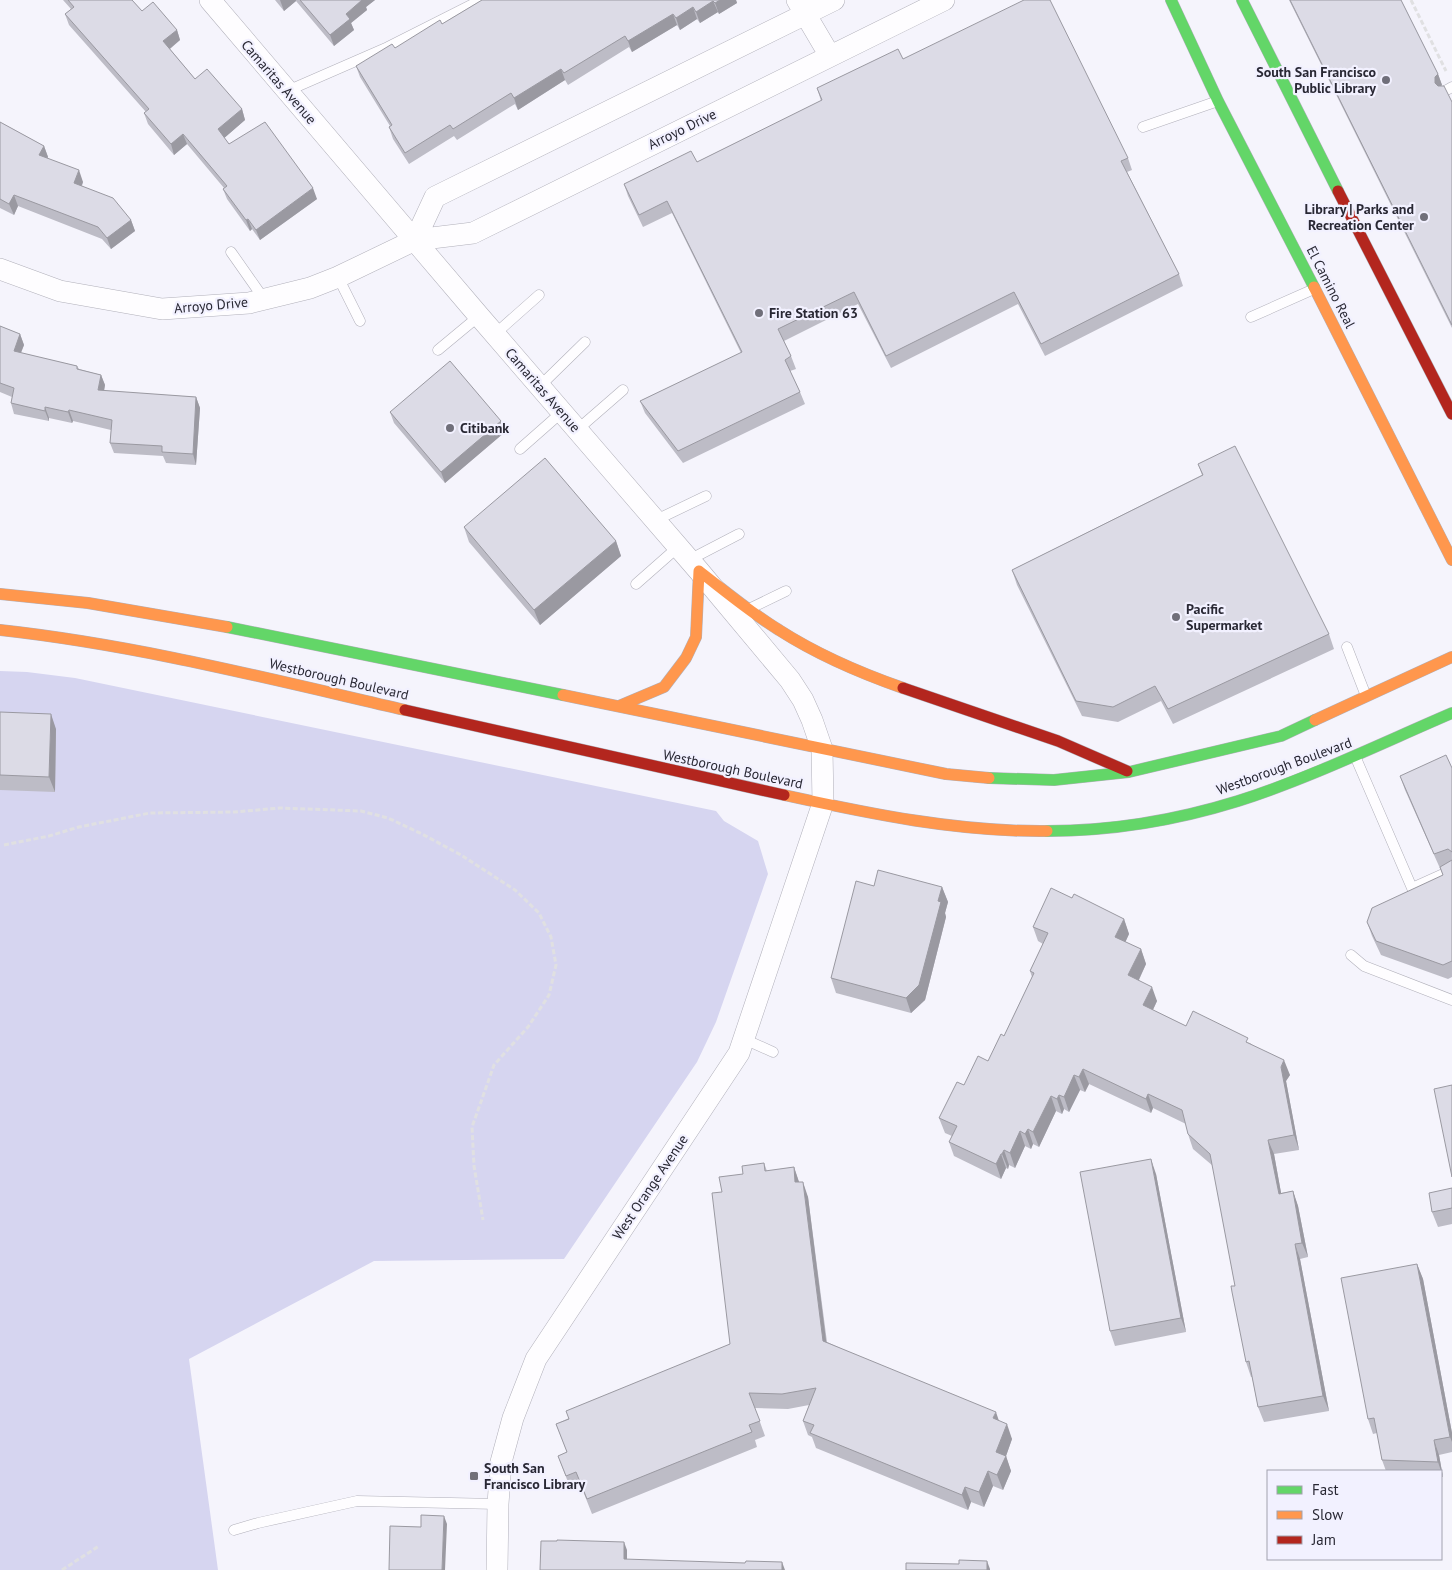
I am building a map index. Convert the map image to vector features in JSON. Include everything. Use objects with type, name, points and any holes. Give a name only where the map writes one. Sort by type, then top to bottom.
[{"type":"main road","name":"El Camino Real","points":[[1170,0],[1218,100],[1316,288],[1452,560]]},
{"type":"main road","points":[[1242,0],[1452,414]]},
{"type":"main road","points":[[689,559],[750,609],[798,642],[829,659],[1058,741],[1129,772]]},
{"type":"main road","points":[[619,706],[664,687],[686,658],[696,637],[689,559]]},
{"type":"main road","name":"Westborough Boulevard","points":[[0,594],[58,599],[140,611],[515,684],[946,774],[1000,779],[1054,780],[1129,772],[1281,736],[1452,657]]},
{"type":"main road","name":"Westborough Boulevard","points":[[0,630],[42,633],[168,655],[610,758],[941,826],[996,831],[1053,832],[1109,828],[1156,820],[1236,802],[1355,756],[1452,713]]},
{"type":"street","name":"Camaritas Avenue","points":[[210,0],[286,91],[656,520],[790,680],[810,714],[822,749],[823,803]]},
{"type":"street","points":[[415,240],[435,197],[801,7],[834,0]]},
{"type":"street","name":"Arroyo Drive","points":[[0,269],[60,291],[162,309],[249,303],[310,288],[338,278],[415,240],[473,233],[944,0]]},
{"type":"street","points":[[801,7],[830,56]]},
{"type":"street","name":"West Orange Avenue","points":[[497,1570],[501,1462],[513,1418],[536,1359],[740,1053],[823,803]]},
{"type":"lane","points":[[286,91],[388,47],[481,0]]},
{"type":"lane","points":[[1143,127],[1218,100]]},
{"type":"lane","points":[[231,252],[264,299]]},
{"type":"lane","points":[[338,278],[360,321]]},
{"type":"lane","points":[[1251,317],[1316,288]]},
{"type":"lane","points":[[495,334],[539,295]]},
{"type":"lane","points":[[438,350],[479,316]]},
{"type":"lane","points":[[540,386],[586,342]]},
{"type":"lane","points":[[577,430],[623,390]]},
{"type":"lane","points":[[520,449],[562,412]]},
{"type":"lane","points":[[656,520],[706,496]]},
{"type":"lane","points":[[636,584],[739,534]]},
{"type":"lane","points":[[750,609],[786,591]]},
{"type":"lane","points":[[1347,647],[1366,697]]},
{"type":"lane","points":[[1355,756],[1412,888],[1452,870]]},
{"type":"lane","points":[[1351,956],[1364,966],[1452,1000]]},
{"type":"lane","points":[[744,1039],[773,1052]]},
{"type":"lane","points":[[234,1530],[258,1522],[357,1501],[498,1504]]},
{"type":"path","points":[[1411,0],[1448,76]]},
{"type":"path","points":[[4,846],[80,827],[150,813],[235,812],[280,808],[361,811],[388,818],[430,838],[461,855],[514,890],[539,913],[551,938],[556,965],[549,996],[528,1027],[494,1065],[472,1127],[474,1166],[483,1220]]},
{"type":"path","points":[[62,1570],[99,1546]]},
{"type":"shaded area","points":[[0,671],[27,672],[75,678],[716,811],[724,821],[758,841],[768,874],[716,1022],[697,1062],[564,1259],[374,1261],[189,1359],[218,1570],[0,1570]]},
{"type":"building","points":[[68,0],[132,0],[142,11],[153,2],[177,30],[163,41],[195,79],[207,69],[242,109],[218,129],[229,144],[265,122],[313,188],[256,230],[248,219],[246,220],[223,189],[227,186],[183,134],[171,144],[144,113],[149,109],[65,14],[74,7]]},
{"type":"building","points":[[300,0],[362,0],[346,14],[350,19],[330,35]]},
{"type":"building","points":[[482,0],[720,0],[715,3],[713,1],[696,12],[693,7],[676,18],[673,14],[628,41],[625,36],[564,73],[561,69],[514,98],[511,93],[453,129],[450,125],[405,153],[389,127],[392,125],[356,66],[392,44],[395,48],[440,20],[442,24]]},
{"type":"building","points":[[1024,0],[1050,0],[1128,158],[1121,161],[1179,274],[1041,344],[1014,292],[886,356],[854,292],[778,329],[791,356],[785,360],[800,392],[678,451],[640,401],[742,352],[667,201],[639,215],[624,184],[691,151],[697,162],[822,100],[817,88],[898,49],[903,59]]},
{"type":"building","name":"Library | Parks and Recreation Center","points":[[1290,0],[1401,0],[1438,74],[1435,77],[1435,83],[1438,86],[1444,86],[1452,102],[1452,325]]},
{"type":"building","points":[[0,122],[44,146],[39,155],[79,170],[74,183],[113,198],[131,220],[107,238],[98,227],[14,195],[9,204],[0,199]]},
{"type":"building","points":[[0,326],[20,334],[14,351],[77,366],[77,369],[101,375],[98,390],[196,397],[193,454],[162,452],[162,446],[110,443],[112,420],[69,410],[68,412],[45,407],[45,411],[11,403],[14,388],[0,383]]},
{"type":"building","name":"Citibank","points":[[450,361],[501,421],[441,472],[390,412]]},
{"type":"building","name":"Pacific Supermarket","points":[[1235,446],[1329,634],[1168,709],[1155,686],[1113,707],[1076,701],[1012,570],[1203,475],[1198,464]]},
{"type":"building","points":[[545,458],[616,541],[534,610],[464,527]]},
{"type":"building","points":[[0,712],[51,714],[49,777],[0,775]]},
{"type":"building","points":[[1446,755],[1452,768],[1452,852],[1448,849],[1434,854],[1400,776]]},
{"type":"building","points":[[1452,860],[1452,961],[1443,965],[1376,941],[1367,922],[1372,908],[1443,875],[1440,867]]},
{"type":"building","points":[[878,870],[942,887],[938,901],[941,902],[919,985],[906,998],[831,978],[856,881],[874,886]]},
{"type":"building","points":[[1051,888],[1072,898],[1074,894],[1124,919],[1115,937],[1141,949],[1128,975],[1152,987],[1143,1005],[1186,1026],[1193,1011],[1248,1038],[1246,1042],[1284,1060],[1281,1067],[1294,1135],[1268,1140],[1279,1194],[1293,1191],[1302,1243],[1295,1244],[1323,1396],[1258,1407],[1249,1361],[1246,1362],[1232,1292],[1231,1286],[1235,1286],[1210,1154],[1188,1134],[1182,1110],[1148,1094],[1146,1099],[1083,1069],[1079,1077],[1074,1075],[1064,1097],[1059,1095],[1057,1099],[1051,1096],[1033,1132],[1028,1129],[1025,1134],[1020,1131],[1010,1153],[1004,1150],[996,1164],[949,1142],[957,1126],[939,1118],[957,1082],[964,1085],[978,1056],[988,1061],[1001,1034],[1004,1036],[1034,973],[1030,971],[1048,933],[1033,927]]},
{"type":"building","points":[[1452,1085],[1452,1177],[1434,1089]]},
{"type":"building","points":[[1151,1159],[1181,1318],[1110,1331],[1080,1172]]},
{"type":"building","points":[[764,1163],[765,1171],[794,1167],[795,1182],[803,1182],[823,1341],[996,1412],[993,1418],[1007,1424],[996,1452],[1006,1456],[997,1475],[988,1471],[979,1492],[965,1487],[962,1495],[810,1433],[814,1425],[803,1421],[816,1388],[782,1394],[749,1393],[760,1421],[749,1425],[752,1432],[587,1499],[576,1472],[566,1476],[558,1456],[567,1452],[556,1424],[569,1419],[566,1411],[730,1344],[712,1193],[722,1192],[719,1177],[743,1174],[742,1166]]},
{"type":"building","points":[[1452,1188],[1452,1208],[1432,1212],[1429,1193]]},
{"type":"building","points":[[1417,1264],[1450,1437],[1434,1440],[1438,1462],[1382,1460],[1374,1418],[1368,1419],[1341,1278]]},
{"type":"building","points":[[421,1515],[444,1516],[442,1570],[389,1570],[390,1526],[421,1527]]},
{"type":"building","points":[[541,1541],[624,1542],[624,1559],[745,1563],[746,1561],[782,1562],[782,1570],[540,1570]]},
{"type":"building","points":[[959,1560],[987,1561],[987,1570],[906,1570],[906,1563],[959,1564]]},
{"type":"traffic: fast","points":[[1171,0],[1218,101],[1314,287]]},
{"type":"traffic: fast","points":[[1242,0],[1338,191]]},
{"type":"traffic: fast","points":[[227,627],[563,695]]},
{"type":"traffic: fast","points":[[1047,831],[1119,827],[1168,819],[1215,808],[1292,782],[1452,713]]},
{"type":"traffic: fast","points":[[989,778],[1054,780],[1129,772],[1281,736],[1315,720]]},
{"type":"traffic: slow","points":[[1314,287],[1452,560]]},
{"type":"traffic: slow","points":[[699,571],[738,602],[809,648],[839,663],[903,688]]},
{"type":"traffic: slow","points":[[619,706],[664,687],[686,658],[696,637],[699,571]]},
{"type":"traffic: slow","points":[[0,594],[88,603],[227,627]]},
{"type":"traffic: slow","points":[[0,630],[51,636],[153,654],[405,710]]},
{"type":"traffic: slow","points":[[1315,720],[1452,657]]},
{"type":"traffic: slow","points":[[563,695],[946,774],[989,778]]},
{"type":"traffic: slow","points":[[784,795],[915,821],[1014,831],[1047,831]]},
{"type":"traffic: jam","points":[[1338,191],[1452,414]]},
{"type":"traffic: jam","points":[[903,688],[1058,741],[1127,771]]},
{"type":"traffic: jam","points":[[405,710],[784,795]]},
{"type":"place","name":"South San Francisco Public Library","points":[[1386,80]]},
{"type":"place","name":"Library | Parks and Recreation Center","points":[[1424,217]]},
{"type":"place","name":"Fire Station 63","points":[[759,313]]},
{"type":"place","name":"Citibank","points":[[450,428]]},
{"type":"place","name":"Pacific Supermarket","points":[[1176,617]]},
{"type":"place","name":"South San Francisco Library","points":[[474,1476]]}]
